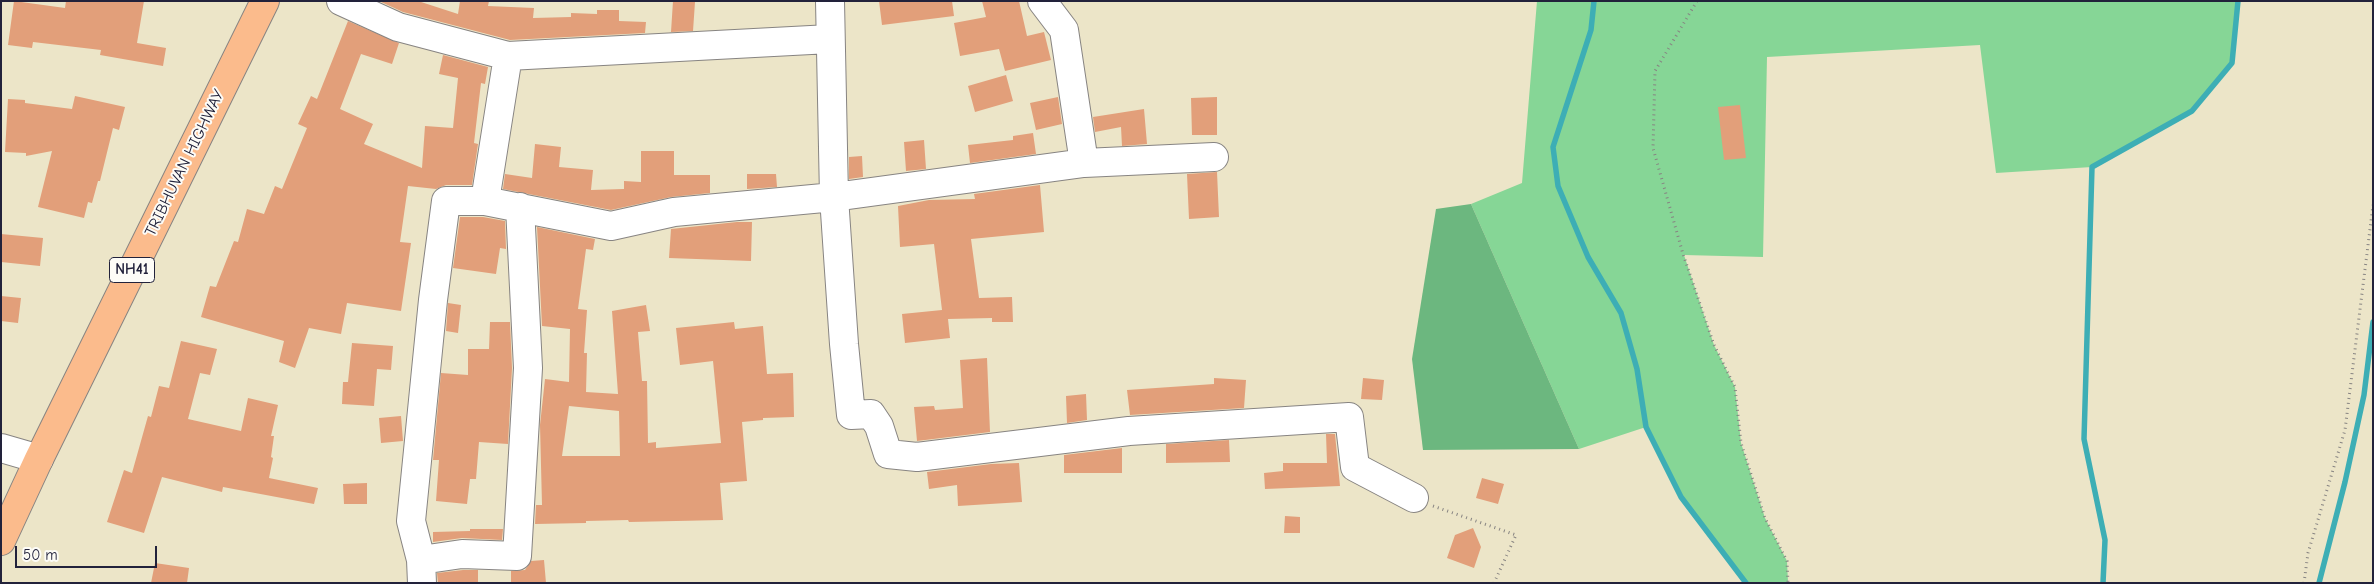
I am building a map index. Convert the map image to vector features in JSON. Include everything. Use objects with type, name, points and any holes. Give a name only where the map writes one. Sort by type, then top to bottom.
[{"type":"highway","name":"TRIBHUVAN HIGHWAY","points":[[1,541],[39,459],[266,1]]},
{"type":"street","points":[[341,1],[398,27],[508,56],[830,39]]},
{"type":"street","points":[[830,1],[834,197],[844,344],[852,415],[871,414],[879,426],[888,454],[917,457],[1129,431],[1349,417],[1355,467],[1414,498]]},
{"type":"street","points":[[1042,1],[1064,30],[1084,163]]},
{"type":"street","points":[[485,201],[508,56]]},
{"type":"street","points":[[520,207],[528,368],[517,556],[462,554],[422,572],[412,520],[433,300],[446,201],[485,201],[520,207],[611,226],[674,212],[834,197],[1084,163],[1214,157]]},
{"type":"street","points":[[1,448],[39,459]]},
{"type":"path","points":[[1697,1],[1655,71],[1653,148],[1684,254],[1711,336],[1735,387],[1741,443],[1765,518],[1787,561],[1788,583]]},
{"type":"path","points":[[2304,583],[2308,553],[2345,430],[2373,205]]},
{"type":"path","points":[[1414,498],[1516,535],[1494,583]]},
{"type":"green space","points":[[1537,1],[2238,1],[2232,63],[2192,111],[2092,167],[1996,173],[1980,45],[1767,57],[1763,257],[1684,255],[1714,345],[1735,387],[1741,443],[1765,518],[1787,561],[1788,583],[1746,583],[1681,497],[1646,427],[1579,449],[1471,204],[1522,183]]},
{"type":"green space","points":[[1471,204],[1579,449],[1423,450],[1412,359],[1436,209]]},
{"type":"building","points":[[14,1],[65,8],[66,1],[144,1],[137,43],[166,48],[163,66],[100,55],[101,50],[33,42],[32,48],[8,45]]},
{"type":"building","points":[[379,1],[418,1],[458,14],[460,1],[489,1],[488,6],[534,8],[533,18],[571,17],[571,13],[597,14],[597,10],[619,10],[619,21],[646,22],[645,33],[510,40],[403,12]]},
{"type":"building","points":[[673,1],[695,2],[693,31],[671,32]]},
{"type":"building","points":[[879,1],[952,1],[954,16],[882,25]]},
{"type":"building","points":[[982,1],[1019,1],[1027,36],[1044,32],[1051,60],[1005,71],[999,49],[960,56],[954,23],[986,17]]},
{"type":"building","points":[[348,21],[399,43],[392,64],[361,54],[340,109],[373,124],[364,144],[422,168],[425,126],[453,128],[458,78],[439,74],[443,55],[488,67],[485,84],[481,83],[474,143],[478,144],[472,185],[446,185],[436,189],[408,186],[400,242],[411,243],[401,311],[347,303],[341,334],[309,328],[295,368],[279,362],[284,341],[201,317],[210,286],[216,287],[234,241],[238,242],[247,209],[264,214],[275,186],[282,189],[307,128],[298,124],[311,96],[317,99]]},
{"type":"building","points":[[1006,75],[1013,101],[975,112],[968,86]]},
{"type":"building","points":[[75,96],[125,107],[119,130],[113,128],[100,181],[98,181],[92,203],[88,202],[84,218],[38,207],[52,151],[26,156],[26,153],[5,152],[8,99],[25,100],[25,103],[72,109]]},
{"type":"building","points":[[1058,97],[1062,124],[1036,130],[1030,103]]},
{"type":"building","points":[[1217,97],[1217,135],[1192,135],[1191,98]]},
{"type":"building","points":[[1740,105],[1746,158],[1724,160],[1718,107]]},
{"type":"building","points":[[1144,109],[1147,144],[1122,146],[1121,127],[1095,132],[1093,117]]},
{"type":"building","points":[[1033,133],[1036,154],[970,163],[968,145],[1013,140],[1013,136]]},
{"type":"building","points":[[924,140],[926,169],[906,171],[904,142]]},
{"type":"building","points":[[535,144],[561,147],[559,167],[593,170],[591,190],[624,189],[624,181],[641,182],[641,151],[674,151],[674,175],[710,175],[710,193],[671,197],[611,210],[503,189],[505,174],[532,178]]},
{"type":"building","points":[[862,156],[863,177],[849,179],[849,157]]},
{"type":"building","points":[[1217,172],[1219,217],[1189,219],[1187,174]]},
{"type":"building","points":[[747,174],[776,174],[777,187],[747,189]]},
{"type":"building","points":[[1040,185],[1044,232],[971,239],[979,298],[1012,297],[1013,322],[992,322],[992,318],[948,319],[950,338],[905,343],[902,314],[942,310],[934,244],[900,247],[898,206],[929,200],[975,199],[974,194]]},
{"type":"building","points":[[460,217],[483,217],[505,221],[506,249],[500,248],[496,274],[453,268]]},
{"type":"building","points":[[752,222],[751,261],[669,258],[671,229]]},
{"type":"building","points":[[537,227],[595,239],[593,250],[586,249],[578,309],[587,310],[584,353],[587,353],[586,392],[618,394],[612,311],[646,305],[650,331],[638,332],[642,381],[647,381],[648,443],[656,442],[656,448],[721,443],[713,361],[680,365],[676,328],[734,322],[735,329],[763,326],[767,374],[793,373],[794,417],[763,418],[763,420],[742,422],[747,481],[720,483],[723,520],[629,522],[628,520],[535,524],[536,505],[542,505],[540,425],[545,379],[569,382],[570,329],[542,326]],"holes":[[[569,406],[619,411],[620,456],[562,456]]]},
{"type":"building","points":[[1,234],[43,238],[40,266],[1,262]]},
{"type":"building","points":[[1,296],[21,298],[18,323],[1,321]]},
{"type":"building","points":[[448,303],[461,305],[458,333],[446,331]]},
{"type":"building","points":[[490,322],[510,322],[512,368],[508,444],[479,442],[476,479],[470,479],[467,504],[436,501],[439,460],[433,460],[441,373],[468,375],[468,349],[489,349]]},
{"type":"building","points":[[181,341],[217,349],[210,375],[200,373],[188,419],[241,431],[248,398],[278,405],[271,436],[274,436],[271,457],[273,458],[269,478],[318,488],[314,504],[223,487],[222,492],[162,477],[144,533],[107,522],[124,470],[132,473],[148,416],[151,417],[159,386],[169,388]]},
{"type":"building","points":[[352,343],[393,346],[391,370],[377,369],[374,406],[342,404],[343,382],[348,382]]},
{"type":"building","points":[[987,358],[990,432],[917,441],[914,407],[934,406],[935,410],[963,408],[960,360]]},
{"type":"building","points":[[1214,378],[1246,380],[1244,408],[1130,415],[1127,390],[1214,384]]},
{"type":"building","points":[[1363,378],[1384,380],[1382,400],[1361,399]]},
{"type":"building","points":[[1086,394],[1087,420],[1067,423],[1066,396]]},
{"type":"building","points":[[401,416],[403,441],[381,443],[379,418]]},
{"type":"building","points":[[1326,434],[1335,434],[1340,486],[1265,489],[1264,473],[1283,471],[1283,463],[1327,463]]},
{"type":"building","points":[[1229,440],[1230,462],[1166,463],[1166,444]]},
{"type":"building","points":[[1122,448],[1122,473],[1064,473],[1064,455]]},
{"type":"building","points":[[1019,463],[1022,502],[958,506],[957,485],[929,489],[927,472],[991,464]]},
{"type":"building","points":[[1482,478],[1504,484],[1498,504],[1476,498]]},
{"type":"building","points":[[367,483],[367,504],[344,504],[343,484]]},
{"type":"building","points":[[1285,516],[1300,517],[1300,533],[1284,533]]},
{"type":"building","points":[[1473,528],[1481,547],[1474,568],[1447,558],[1455,535]]},
{"type":"building","points":[[470,529],[503,529],[502,540],[462,538],[433,542],[433,532],[470,531]]},
{"type":"building","points":[[544,560],[546,583],[511,583],[511,571],[525,570],[531,561]]},
{"type":"building","points":[[155,563],[189,568],[187,583],[151,583]]},
{"type":"building","points":[[478,570],[478,583],[438,583],[437,573]]},
{"type":"waterway","points":[[1594,1],[1591,30],[1553,147],[1558,186],[1588,257],[1621,313],[1637,369],[1646,427],[1681,497],[1746,583]]},
{"type":"waterway","points":[[2103,583],[2105,540],[2084,439],[2092,167],[2192,111],[2232,63],[2238,1]]},
{"type":"waterway","points":[[2319,583],[2345,482],[2364,395],[2373,322]]}]
